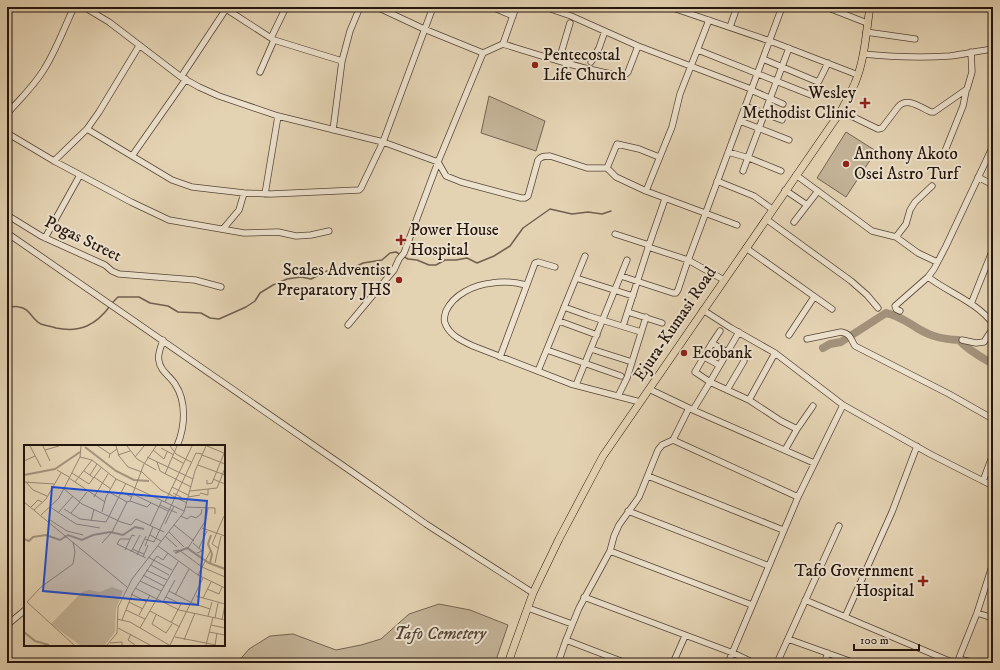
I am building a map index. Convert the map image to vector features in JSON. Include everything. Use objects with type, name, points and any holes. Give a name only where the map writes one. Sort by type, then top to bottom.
[{"type":"main road","name":"Ejura-Kumasi Road","points":[[508,663],[534,593],[559,539],[603,456],[785,190],[841,111],[858,75],[863,54],[870,7]]},
{"type":"street","points":[[7,114],[33,86],[49,62],[74,7]]},
{"type":"street","points":[[84,7],[109,22],[139,46],[199,88],[278,116],[383,142],[438,162],[448,177],[461,182],[525,198],[528,196],[538,160],[545,156],[550,156],[587,168],[606,168],[616,177],[665,199],[737,226]]},
{"type":"street","points":[[260,72],[286,7]]},
{"type":"street","points":[[333,130],[342,61],[350,31],[360,7]]},
{"type":"street","points":[[377,7],[424,29],[484,53]]},
{"type":"street","points":[[87,129],[172,180],[192,186],[244,193],[265,194],[359,190],[383,142],[433,7]]},
{"type":"street","points":[[492,7],[513,16]]},
{"type":"street","points":[[503,44],[516,7]]},
{"type":"street","points":[[545,7],[571,16],[638,46],[751,89],[783,104]]},
{"type":"street","points":[[670,7],[770,41],[858,75]]},
{"type":"street","points":[[730,27],[737,7]]},
{"type":"street","points":[[621,276],[676,293],[782,7]]},
{"type":"street","points":[[826,7],[867,23]]},
{"type":"street","points":[[132,156],[184,78],[225,8],[273,39],[342,61]]},
{"type":"street","points":[[646,190],[672,127],[680,94],[709,20]]},
{"type":"street","points":[[559,60],[570,23]]},
{"type":"street","points":[[591,62],[599,48],[605,31]]},
{"type":"street","points":[[866,32],[915,39]]},
{"type":"street","points":[[348,325],[394,270],[399,259],[404,253],[438,162],[484,53],[503,44],[598,71],[623,75],[628,72],[638,46]]},
{"type":"street","points":[[54,161],[87,129],[139,46]]},
{"type":"street","points":[[744,171],[789,48]]},
{"type":"street","points":[[863,54],[903,57],[951,56],[993,49]]},
{"type":"street","points":[[698,50],[811,95]]},
{"type":"street","points":[[841,111],[878,129],[882,128],[900,104],[910,102],[934,112],[969,87],[972,72],[971,52]]},
{"type":"street","points":[[763,60],[818,82],[828,63]]},
{"type":"street","points":[[945,151],[963,106],[966,90]]},
{"type":"street","points":[[745,106],[782,120]]},
{"type":"street","points":[[265,194],[278,116]]},
{"type":"street","points":[[740,121],[789,140]]},
{"type":"street","points":[[7,133],[80,175],[170,220],[244,233],[278,232],[296,236],[311,235],[329,231]]},
{"type":"street","points":[[606,168],[617,144],[639,149],[659,157]]},
{"type":"street","points":[[900,312],[895,306],[928,277],[937,262],[993,146]]},
{"type":"street","points":[[728,152],[749,158],[780,171]]},
{"type":"street","points":[[45,238],[80,175]]},
{"type":"street","points":[[796,175],[872,231],[896,237],[918,253],[937,262]]},
{"type":"street","points":[[978,177],[993,185]]},
{"type":"street","points":[[717,182],[754,196],[772,209]]},
{"type":"street","points":[[896,237],[906,224],[910,210],[915,202],[932,186]]},
{"type":"street","points":[[785,190],[807,205]]},
{"type":"street","points":[[794,222],[818,191]]},
{"type":"street","points":[[223,229],[240,210],[244,193]]},
{"type":"street","points":[[623,326],[634,296],[648,246],[665,199]]},
{"type":"street","name":"Pogas Street","points":[[7,215],[45,238],[105,265],[112,271],[119,274],[195,280],[221,287]]},
{"type":"street","points":[[766,219],[851,280],[878,308]]},
{"type":"street","points":[[7,232],[426,524],[534,593]]},
{"type":"street","points":[[615,234],[688,260],[724,280]]},
{"type":"street","points":[[746,248],[832,309]]},
{"type":"street","points":[[971,304],[993,249]]},
{"type":"street","points":[[538,371],[585,256]]},
{"type":"street","points":[[576,386],[627,260]]},
{"type":"street","points":[[500,357],[535,263],[538,262],[555,267]]},
{"type":"street","points":[[928,277],[971,304],[983,313],[993,324]]},
{"type":"street","points":[[576,278],[634,296]]},
{"type":"street","points":[[526,285],[514,282],[492,283],[475,287],[457,297],[444,317],[445,323],[458,339],[500,357],[576,386],[640,402]]},
{"type":"street","points":[[789,335],[814,297]]},
{"type":"street","points":[[564,307],[641,332]]},
{"type":"street","points":[[703,310],[775,353],[843,404],[917,446],[993,486]]},
{"type":"street","points":[[628,312],[662,323]]},
{"type":"street","points":[[618,396],[627,378],[646,317]]},
{"type":"street","points":[[559,321],[597,335]]},
{"type":"street","points":[[962,340],[976,343],[984,342],[993,328]]},
{"type":"street","points":[[720,331],[694,372],[710,382],[749,400],[797,429]]},
{"type":"street","points":[[558,663],[572,624],[584,597],[610,551],[616,530],[638,497],[658,450],[662,445],[673,440],[691,409],[710,382],[739,332]]},
{"type":"street","points":[[807,339],[841,332],[851,338],[855,346],[949,394],[993,419]]},
{"type":"street","points":[[163,340],[158,361],[164,372],[180,392],[183,404],[183,431],[177,445]]},
{"type":"street","points":[[712,343],[727,352]]},
{"type":"street","points":[[591,349],[632,362]]},
{"type":"street","points":[[547,350],[621,376]]},
{"type":"street","points":[[749,400],[775,353]]},
{"type":"street","points":[[704,357],[719,365]]},
{"type":"street","points":[[727,390],[744,361]]},
{"type":"street","points":[[649,389],[814,463]]},
{"type":"street","points":[[728,663],[783,530],[843,404]]},
{"type":"street","points":[[785,450],[813,406]]},
{"type":"street","points":[[673,440],[798,497]]},
{"type":"street","points":[[845,617],[892,512],[917,446]]},
{"type":"street","points":[[983,481],[993,454]]},
{"type":"street","points":[[648,476],[783,530]]},
{"type":"street","points":[[628,511],[769,566]]},
{"type":"street","points":[[777,663],[839,526]]},
{"type":"street","points":[[610,551],[752,605]]},
{"type":"street","points":[[975,663],[958,661],[977,613],[993,563]]},
{"type":"street","points":[[584,597],[733,653],[754,663]]},
{"type":"street","points":[[806,600],[954,663]]},
{"type":"street","points":[[528,608],[572,624]]},
{"type":"street","points":[[7,625],[24,611]]},
{"type":"street","points":[[977,613],[993,618]]},
{"type":"street","points":[[673,663],[685,636]]},
{"type":"street","points":[[788,639],[855,663]]},
{"type":"street","points":[[566,640],[626,663]]},
{"type":"street","points":[[824,663],[828,653]]},
{"type":"green space","points":[[489,96],[545,121],[536,151],[481,133]]},
{"type":"green space","name":"Anthony Akoto Osei Astro Turf","points":[[846,132],[876,151],[846,197],[817,178]]},
{"type":"green space","name":"Tafo Cemetery","points":[[439,604],[470,610],[508,625],[495,663],[237,663],[249,649],[270,636],[293,634],[336,650],[361,645],[381,639],[409,614]]},
{"type":"waterway","points":[[112,303],[118,297],[139,297],[150,303],[168,306],[178,312],[201,313],[210,318],[219,319],[246,307],[255,301],[260,293],[287,279],[301,277],[311,279],[327,271],[353,268],[363,263],[382,260],[390,253],[396,252],[408,259],[417,260],[429,265],[436,265],[445,260],[467,258],[477,263],[494,256],[510,246],[523,228],[550,209],[572,214],[588,212],[602,214],[611,211]]},
{"type":"waterway","points":[[7,308],[23,308],[41,324],[56,328],[73,329],[93,323],[105,313],[110,306]]},
{"type":"waterway","points":[[823,348],[830,344],[841,342],[886,313],[898,317],[932,335],[959,340],[971,351],[993,364]]},
{"type":"place","name":"Pentecostal Life Church","points":[[535,65]]},
{"type":"place","name":"Wesley Methodist Clinic","points":[[865,103]]},
{"type":"place","name":"Anthony Akoto Osei Astro Turf","points":[[846,164]]},
{"type":"place","name":"Power House Hospital","points":[[401,240]]},
{"type":"place","name":"Scales Adventist Preparatory JHS","points":[[399,280]]},
{"type":"place","name":"Ecobank","points":[[684,353]]},
{"type":"place","name":"Tafo Government Hospital","points":[[923,581]]}]
